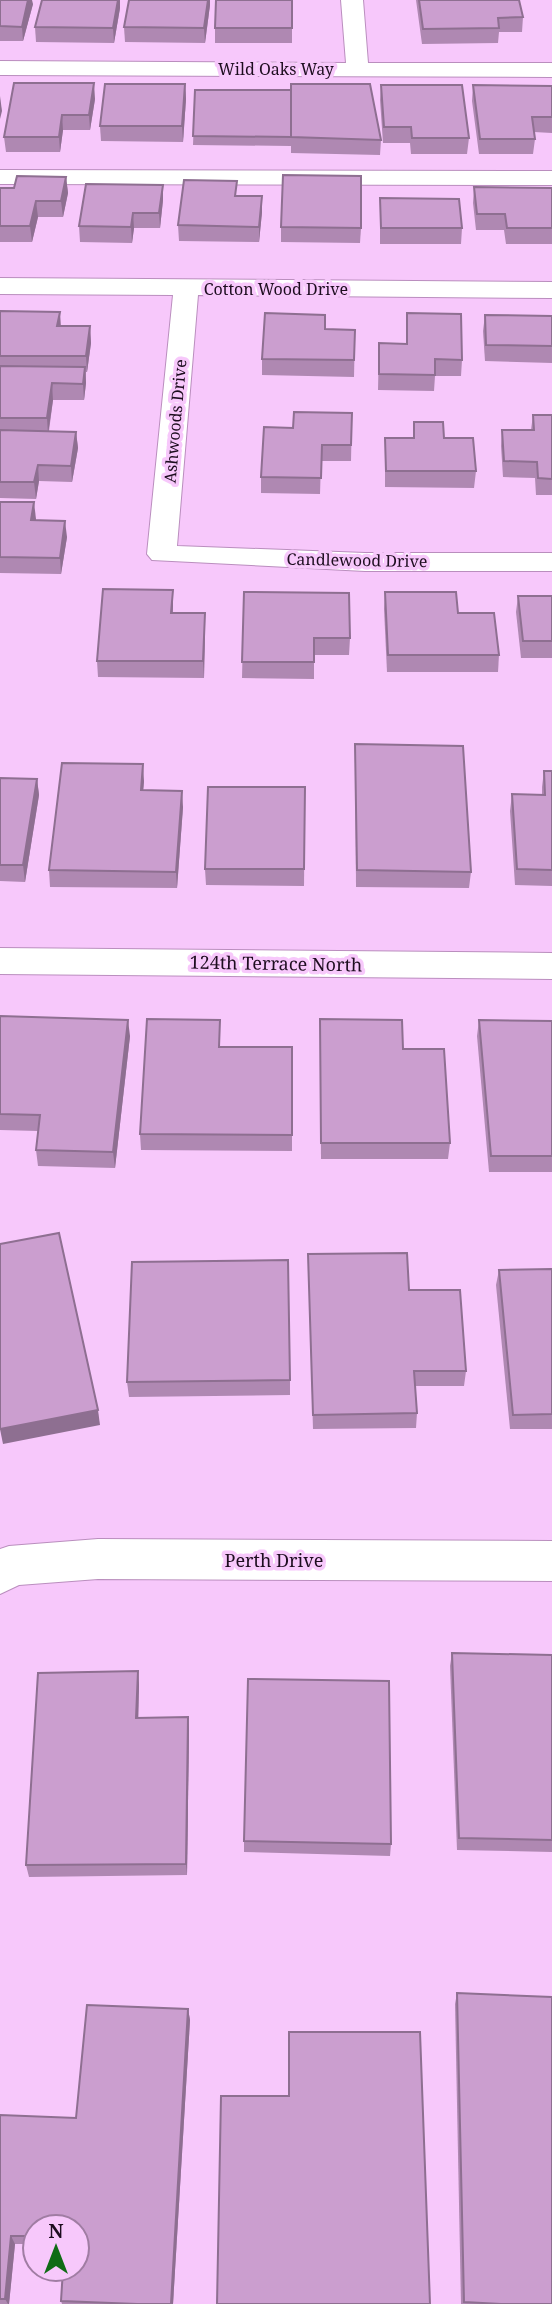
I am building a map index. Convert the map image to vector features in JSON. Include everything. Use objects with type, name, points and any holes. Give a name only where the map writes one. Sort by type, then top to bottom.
[{"type":"street","points":[[352,0],[357,69]]},
{"type":"street","name":"Wild Oaks Way","points":[[0,68],[552,70]]},
{"type":"street","points":[[0,177],[552,178]]},
{"type":"street","name":"Cotton Wood Drive","points":[[0,286],[552,290]]},
{"type":"street","name":"Ashwoods Drive","points":[[162,554],[186,288]]},
{"type":"street","name":"Candlewood Drive","points":[[162,554],[365,562],[552,562]]},
{"type":"street","name":"124th Terrace North","points":[[0,961],[552,966]]},
{"type":"street","name":"Perth Drive","points":[[0,1574],[9,1566],[98,1559],[552,1561]]},
{"type":"building","points":[[0,0],[28,0],[22,27],[0,26]]},
{"type":"building","points":[[42,0],[118,0],[113,28],[35,27]]},
{"type":"building","points":[[129,0],[208,0],[204,28],[124,27]]},
{"type":"building","points":[[216,0],[292,0],[292,28],[215,28]]},
{"type":"building","points":[[419,0],[519,0],[523,17],[498,18],[499,28],[423,29]]},
{"type":"building","points":[[14,83],[94,83],[89,115],[62,115],[59,137],[4,137]]},
{"type":"building","points":[[105,84],[185,84],[182,126],[100,126]]},
{"type":"building","points":[[291,84],[370,84],[381,140],[291,137]]},
{"type":"building","points":[[381,85],[462,85],[469,138],[412,138],[411,127],[384,127]]},
{"type":"building","points":[[473,85],[552,86],[552,117],[532,117],[535,139],[480,139]]},
{"type":"building","points":[[195,90],[291,90],[291,137],[193,136]]},
{"type":"building","points":[[283,175],[361,176],[361,228],[281,227]]},
{"type":"building","points":[[17,176],[66,177],[61,201],[36,201],[30,226],[0,226],[0,188],[14,188]]},
{"type":"building","points":[[184,180],[237,181],[235,196],[262,196],[259,227],[178,225]]},
{"type":"building","points":[[86,184],[163,185],[159,213],[133,213],[131,227],[79,226]]},
{"type":"building","points":[[474,187],[552,188],[552,228],[507,228],[505,214],[477,214]]},
{"type":"building","points":[[380,198],[459,199],[462,228],[381,228]]},
{"type":"building","points":[[0,311],[60,312],[57,326],[90,326],[86,356],[0,356]]},
{"type":"building","points":[[265,313],[325,315],[325,329],[355,330],[354,360],[262,359]]},
{"type":"building","points":[[407,313],[461,314],[462,360],[435,359],[435,375],[379,374],[379,343],[407,344]]},
{"type":"building","points":[[485,315],[552,316],[552,346],[486,345]]},
{"type":"building","points":[[0,366],[85,367],[83,384],[52,383],[47,418],[0,418]]},
{"type":"building","points":[[294,412],[352,413],[351,445],[322,445],[321,478],[261,477],[264,427],[293,428]]},
{"type":"building","points":[[533,415],[552,415],[552,479],[538,478],[537,462],[504,461],[502,430],[534,430]]},
{"type":"building","points":[[414,422],[443,422],[444,438],[473,438],[476,471],[386,471],[385,438],[414,438]]},
{"type":"building","points":[[0,430],[76,432],[71,466],[38,465],[34,482],[0,482]]},
{"type":"building","points":[[0,502],[34,502],[31,520],[65,521],[60,558],[0,557]]},
{"type":"building","points":[[103,589],[173,590],[171,613],[205,613],[203,661],[97,661]]},
{"type":"building","points":[[244,592],[349,593],[350,638],[314,638],[314,662],[242,662]]},
{"type":"building","points":[[385,592],[456,592],[458,613],[494,613],[499,655],[388,655]]},
{"type":"building","points":[[518,596],[552,596],[552,641],[523,641]]},
{"type":"building","points":[[355,744],[463,746],[471,872],[357,870]]},
{"type":"building","points":[[62,763],[143,764],[141,790],[182,791],[176,872],[49,870]]},
{"type":"building","points":[[544,771],[552,771],[552,870],[517,869],[512,794],[545,795]]},
{"type":"building","points":[[0,778],[37,779],[23,865],[0,865]]},
{"type":"building","points":[[208,787],[305,787],[304,869],[205,869]]},
{"type":"building","points":[[0,1016],[128,1020],[113,1152],[36,1150],[40,1115],[0,1114]]},
{"type":"building","points":[[147,1019],[220,1020],[219,1047],[292,1047],[292,1135],[140,1134]]},
{"type":"building","points":[[320,1019],[402,1020],[403,1049],[444,1049],[450,1143],[321,1143]]},
{"type":"building","points":[[479,1020],[552,1021],[552,1156],[491,1156]]},
{"type":"building","points":[[59,1233],[98,1410],[0,1429],[0,1244]]},
{"type":"building","points":[[407,1253],[409,1290],[460,1290],[466,1371],[414,1371],[417,1413],[313,1415],[308,1254]]},
{"type":"building","points":[[288,1260],[290,1380],[127,1382],[132,1262]]},
{"type":"building","points":[[552,1269],[552,1414],[513,1415],[499,1270]]},
{"type":"building","points":[[452,1653],[552,1655],[552,1840],[459,1838]]},
{"type":"building","points":[[138,1671],[136,1718],[188,1717],[186,1864],[26,1865],[38,1673]]},
{"type":"building","points":[[248,1679],[389,1681],[391,1844],[244,1841]]},
{"type":"building","points":[[457,1993],[552,1997],[552,2304],[464,2302]]},
{"type":"building","points":[[87,2005],[188,2009],[171,2304],[61,2301],[62,2283],[91,2283],[91,2213],[21,2213],[21,2236],[11,2236],[5,2299],[0,2299],[0,2115],[76,2118]]},
{"type":"building","points":[[289,2032],[420,2032],[430,2304],[217,2304],[221,2096],[289,2096]]}]
